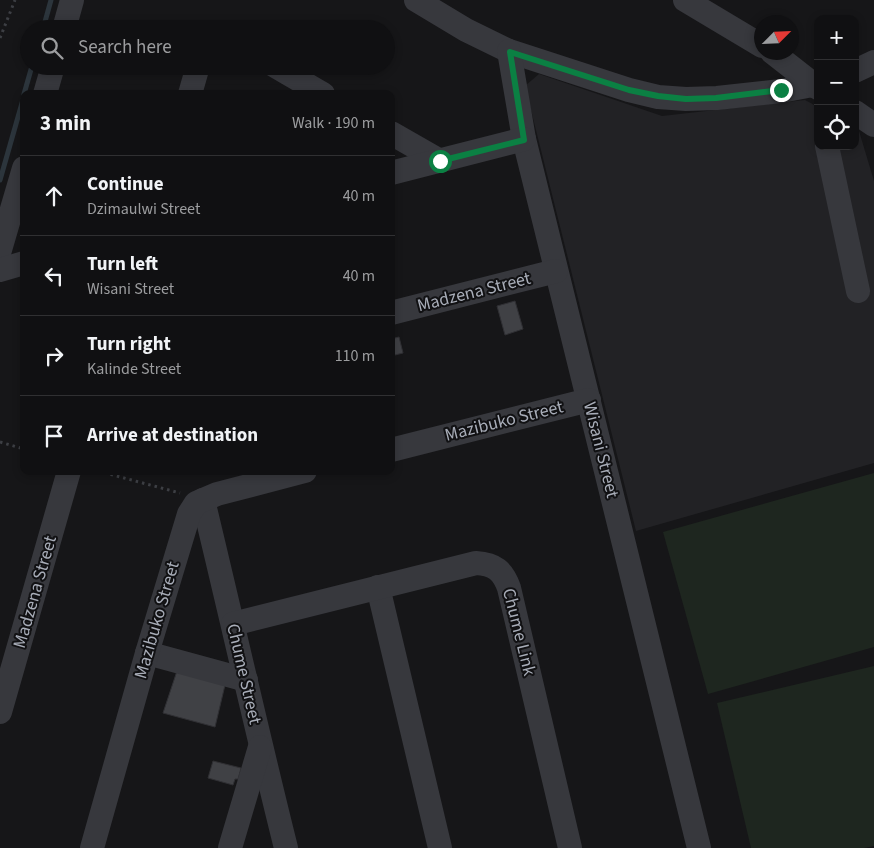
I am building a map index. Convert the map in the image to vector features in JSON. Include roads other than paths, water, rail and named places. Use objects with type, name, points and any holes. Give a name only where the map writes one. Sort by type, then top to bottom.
[{"type":"street","points":[[66,20],[72,0]]},
{"type":"street","points":[[416,0],[466,30],[510,52],[629,90],[686,99],[716,98],[814,86]]},
{"type":"street","points":[[685,0],[754,41]]},
{"type":"street","name":"Wisani Street","points":[[510,52],[524,140],[699,848]]},
{"type":"street","points":[[783,60],[814,84]]},
{"type":"street","points":[[859,68],[874,62]]},
{"type":"street","points":[[46,90],[50,75]]},
{"type":"street","points":[[191,90],[195,75]]},
{"type":"street","points":[[290,75],[316,90]]},
{"type":"street","points":[[859,115],[874,125]]},
{"type":"street","points":[[395,135],[440,161]]},
{"type":"street","points":[[395,172],[524,140]]},
{"type":"street","points":[[828,150],[858,291]]},
{"type":"street","points":[[0,250],[20,182]]},
{"type":"street","points":[[0,270],[20,265]]},
{"type":"street","name":"Madzena Street","points":[[395,312],[556,271]]},
{"type":"street","name":"Mazibuko Street","points":[[395,449],[588,400]]},
{"type":"street","name":"Madzena Street","points":[[0,712],[68,475]]},
{"type":"street","points":[[200,502],[232,490],[290,475]]},
{"type":"street","name":"Mazibuko Street","points":[[92,848],[185,522],[189,514],[200,502]]},
{"type":"street","name":"Chume Street","points":[[200,502],[233,624],[260,747],[286,848]]},
{"type":"street","name":"Chume Link","points":[[233,624],[476,563],[494,566],[500,570],[509,588],[570,848]]},
{"type":"street","points":[[378,587],[440,848]]},
{"type":"street","points":[[147,653],[246,680]]},
{"type":"street","points":[[230,848],[260,747]]},
{"type":"waterway","points":[[45,20],[51,0]]},
{"type":"waterway","points":[[25,90],[29,75]]},
{"type":"waterway","points":[[0,180],[20,110]]}]
